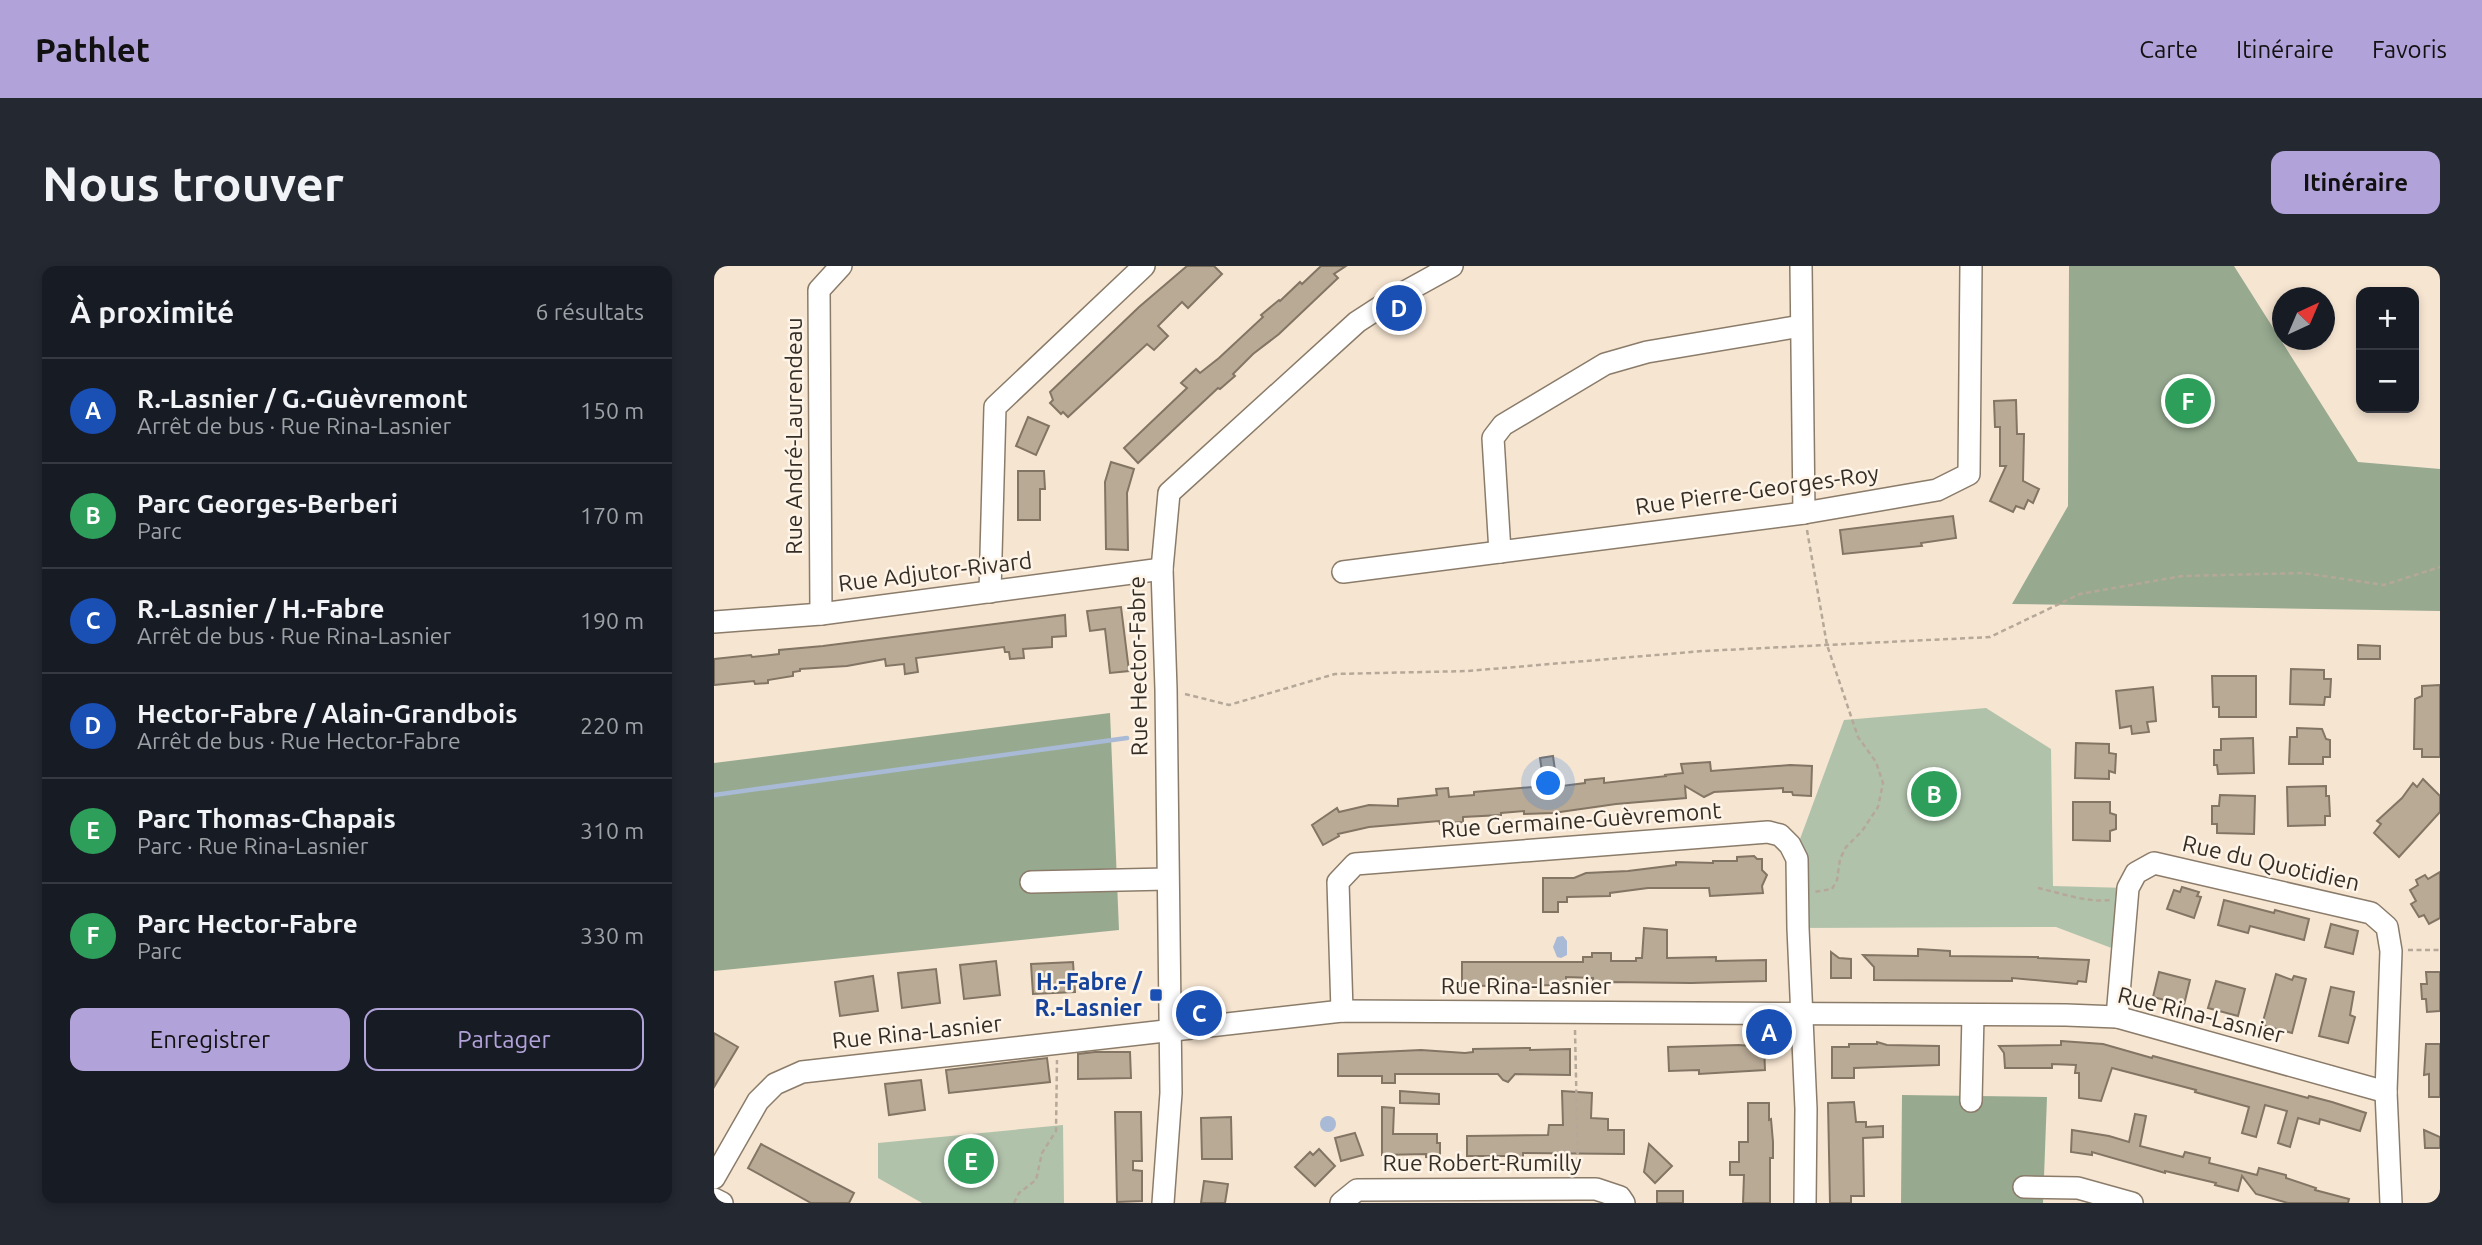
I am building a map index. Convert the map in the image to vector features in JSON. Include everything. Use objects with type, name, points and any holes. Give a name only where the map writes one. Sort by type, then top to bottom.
[{"type":"street","name":"Rue André-Laurendeau","points":[[821,614],[819,290],[841,266]]},
{"type":"street","points":[[990,592],[995,407],[1144,266]]},
{"type":"street","name":"Rue Hector-Fabre","points":[[1163,1203],[1171,1093],[1162,569],[1170,493],[1357,322],[1452,266]]},
{"type":"street","points":[[1801,266],[1804,513]]},
{"type":"street","name":"Rue Pierre-Georges-Roy","points":[[1343,572],[1804,513],[1937,490],[1969,474],[1971,266]]},
{"type":"street","points":[[1500,552],[1493,438],[1503,425],[1605,364],[1647,352],[1801,326]]},
{"type":"street","name":"Rue Adjutor-Rivard","points":[[714,622],[821,614],[1162,569]]},
{"type":"street","name":"Rue Germaine-Guèvremont","points":[[1342,1011],[1338,882],[1355,864],[1768,832],[1780,835],[1790,845],[1797,859],[1806,1109],[1805,1203]]},
{"type":"street","name":"Rue du Quotidien","points":[[2117,1017],[2128,888],[2136,873],[2154,863],[2371,913],[2387,927],[2391,951],[2386,1091],[2391,1203]]},
{"type":"street","points":[[1031,881],[1167,879]]},
{"type":"street","name":"Rue Rina-Lasnier","points":[[714,1178],[758,1101],[775,1084],[802,1072],[1342,1011],[2117,1017],[2386,1091]]},
{"type":"street","points":[[1971,1101],[1973,1016]]},
{"type":"street","points":[[2024,1187],[2078,1188],[2132,1203]]},
{"type":"street","name":"Rue Robert-Rumilly","points":[[1341,1203],[1357,1190],[1579,1189],[1596,1189],[1620,1197],[1624,1203]]},
{"type":"street","points":[[714,1199],[722,1203]]},
{"type":"path","points":[[1798,894],[1832,889],[1846,847],[1862,831],[1878,807],[1883,783],[1876,762],[1858,737],[1827,645],[1804,513]]},
{"type":"path","points":[[1166,689],[1229,705],[1335,674],[1468,671],[1703,651],[1990,637],[2080,594],[2182,576],[2303,573],[2384,584],[2440,567]]},
{"type":"path","points":[[2038,888],[2076,895],[2085,900],[2106,901],[2127,897]]},
{"type":"path","points":[[2391,951],[2440,950]]},
{"type":"path","points":[[1575,1012],[1579,1189]]},
{"type":"path","points":[[1014,1203],[1019,1193],[1036,1180],[1042,1153],[1056,1131],[1057,1043]]},
{"type":"green space","points":[[2069,266],[2234,266],[2272,326],[2272,350],[2287,350],[2358,462],[2440,469],[2440,611],[2012,604],[2068,506]]},
{"type":"green space","points":[[1986,708],[2051,749],[2053,886],[2128,888],[2122,952],[2056,927],[1798,928],[1790,845],[1800,839],[1844,720]]},
{"type":"green space","points":[[1110,713],[1119,930],[714,971],[714,763]]},
{"type":"green space","points":[[1902,1095],[2047,1097],[2043,1203],[1901,1203]]},
{"type":"green space","points":[[1063,1125],[1064,1203],[922,1203],[878,1178],[878,1143]]},
{"type":"water","points":[[1563,936],[1567,941],[1567,955],[1561,958],[1557,957],[1553,947],[1557,937]]},
{"type":"water","points":[[1325,1116],[1331,1116],[1336,1124],[1334,1130],[1325,1132],[1320,1127],[1320,1121]]},
{"type":"building","points":[[1187,266],[1214,266],[1222,274],[1188,308],[1182,302],[1158,326],[1168,336],[1154,350],[1147,344],[1068,417],[1063,412],[1061,414],[1050,403],[1053,400],[1050,392],[1139,307]]},
{"type":"building","points":[[1321,266],[1346,266],[1334,274],[1338,278],[1279,334],[1253,354],[1233,374],[1235,376],[1218,388],[1138,463],[1124,448],[1187,388],[1181,383],[1196,369],[1200,373],[1219,358],[1263,317],[1261,315]]},
{"type":"building","points":[[2016,400],[2017,434],[2024,434],[2023,481],[2039,489],[2033,503],[2028,500],[2024,509],[2016,506],[2013,512],[1990,501],[2006,466],[2000,466],[2000,427],[1995,427],[1994,401]]},
{"type":"building","points":[[1028,417],[1049,426],[1036,455],[1016,446]]},
{"type":"building","points":[[1111,462],[1134,469],[1127,493],[1128,550],[1106,549],[1105,482]]},
{"type":"building","points":[[1018,471],[1044,471],[1045,489],[1040,489],[1040,520],[1018,520]]},
{"type":"building","points":[[1953,516],[1956,538],[1921,543],[1922,546],[1843,554],[1840,530]]},
{"type":"building","points":[[1121,607],[1129,671],[1110,673],[1105,629],[1090,631],[1087,611]]},
{"type":"building","points":[[1065,615],[1066,636],[1052,637],[1052,647],[1023,649],[1024,658],[1010,659],[1009,652],[1005,652],[1004,647],[916,658],[918,672],[905,674],[904,664],[886,666],[885,659],[847,666],[800,669],[793,672],[793,676],[768,680],[768,683],[755,684],[754,681],[714,685],[714,659],[779,654],[779,650]]},
{"type":"building","points":[[2358,645],[2380,646],[2380,659],[2358,659]]},
{"type":"building","points":[[2291,669],[2324,670],[2324,679],[2331,679],[2330,697],[2325,697],[2324,705],[2290,704]]},
{"type":"building","points":[[2212,676],[2256,676],[2256,717],[2219,717],[2219,707],[2213,707]]},
{"type":"building","points":[[2440,685],[2440,757],[2422,757],[2422,749],[2414,749],[2415,699],[2422,696],[2422,686]]},
{"type":"building","points":[[2153,687],[2156,721],[2147,722],[2149,732],[2132,734],[2131,726],[2120,728],[2116,691]]},
{"type":"building","points":[[2297,728],[2322,729],[2326,739],[2330,740],[2330,757],[2323,757],[2323,764],[2289,764],[2290,737],[2297,737]]},
{"type":"building","points":[[2253,738],[2254,773],[2218,774],[2217,765],[2214,765],[2214,750],[2221,750],[2221,739]]},
{"type":"building","points":[[2076,743],[2109,744],[2109,753],[2116,754],[2115,773],[2109,771],[2109,779],[2075,778]]},
{"type":"building","points":[[1553,756],[1556,777],[1561,777],[1562,786],[1604,778],[1604,783],[1667,776],[1664,775],[1683,773],[1681,764],[1710,762],[1711,771],[1812,766],[1811,796],[1793,795],[1792,792],[1783,792],[1783,788],[1714,792],[1704,797],[1685,786],[1686,798],[1553,813],[1524,814],[1524,811],[1463,817],[1463,822],[1440,824],[1439,821],[1369,827],[1338,834],[1339,836],[1323,845],[1312,825],[1337,808],[1339,812],[1369,805],[1398,806],[1398,799],[1437,795],[1436,789],[1448,788],[1449,797],[1544,786],[1540,758]]},
{"type":"building","points":[[2423,779],[2440,796],[2440,812],[2399,857],[2374,833],[2381,824],[2377,821],[2402,798],[2413,783],[2417,787]]},
{"type":"building","points":[[2326,786],[2330,816],[2325,816],[2325,825],[2288,826],[2287,787]]},
{"type":"building","points":[[2220,795],[2255,796],[2254,834],[2217,833],[2217,824],[2212,824],[2212,806],[2219,806]]},
{"type":"building","points":[[2073,802],[2110,802],[2110,813],[2116,815],[2116,829],[2110,831],[2110,841],[2073,840]]},
{"type":"building","points":[[1754,856],[1762,859],[1762,870],[1767,875],[1762,886],[1763,893],[1710,896],[1709,888],[1648,888],[1610,893],[1610,896],[1567,897],[1567,902],[1558,902],[1558,912],[1543,912],[1543,878],[1574,878],[1586,873],[1628,871],[1676,865],[1676,862],[1713,863]]},
{"type":"building","points":[[2440,872],[2440,918],[2429,924],[2424,915],[2419,917],[2411,904],[2416,901],[2410,890],[2418,885],[2416,880],[2425,875],[2428,879]]},
{"type":"building","points":[[2182,887],[2199,892],[2197,896],[2201,897],[2194,918],[2167,909],[2174,890],[2180,892]]},
{"type":"building","points":[[2224,900],[2309,919],[2304,940],[2250,926],[2248,933],[2218,925]]},
{"type":"building","points":[[2331,924],[2358,931],[2353,954],[2325,947]]},
{"type":"building","points":[[1644,928],[1667,930],[1667,958],[1766,960],[1766,981],[1610,982],[1610,985],[1593,984],[1593,978],[1566,977],[1566,985],[1462,986],[1462,962],[1583,962],[1583,957],[1592,957],[1592,953],[1611,953],[1611,961],[1636,961],[1636,958],[1642,958]]},
{"type":"building","points":[[1918,949],[1950,951],[1950,956],[2089,960],[2086,982],[2078,981],[2077,984],[2012,978],[2012,981],[1874,980],[1874,967],[1863,955],[1918,956]]},
{"type":"building","points":[[1831,952],[1839,958],[1851,959],[1851,978],[1831,978]]},
{"type":"building","points":[[996,961],[1000,995],[964,999],[960,965]]},
{"type":"building","points":[[1073,962],[1075,992],[1033,994],[1031,964]]},
{"type":"building","points":[[936,969],[940,1003],[902,1008],[898,973]]},
{"type":"building","points":[[2159,972],[2190,980],[2184,1005],[2153,997]]},
{"type":"building","points":[[2426,972],[2440,972],[2440,1011],[2427,1012],[2426,999],[2422,999],[2421,984],[2427,984]]},
{"type":"building","points":[[2276,974],[2292,980],[2294,976],[2306,979],[2292,1033],[2262,1025]]},
{"type":"building","points":[[873,976],[878,1011],[840,1016],[835,982]]},
{"type":"building","points":[[2216,981],[2245,989],[2238,1016],[2208,1008]]},
{"type":"building","points":[[2331,987],[2354,992],[2350,1015],[2355,1017],[2348,1043],[2319,1036]]},
{"type":"building","points":[[714,1033],[738,1047],[714,1087]]},
{"type":"building","points":[[2061,1041],[2103,1044],[2366,1113],[2360,1131],[2320,1119],[2319,1124],[2298,1118],[2290,1147],[2278,1143],[2287,1111],[2265,1105],[2256,1137],[2242,1133],[2249,1107],[2112,1068],[2101,1101],[2079,1098],[2079,1073],[2075,1073],[2076,1065],[2005,1068],[2004,1053],[1999,1046],[2061,1045]]},
{"type":"building","points":[[1877,1042],[1887,1045],[1939,1046],[1939,1065],[1854,1068],[1854,1078],[1832,1078],[1832,1047]]},
{"type":"building","points":[[2426,1044],[2440,1044],[2440,1097],[2429,1097],[2429,1074],[2424,1075]]},
{"type":"building","points":[[1668,1047],[1764,1047],[1765,1070],[1699,1074],[1699,1070],[1669,1071]]},
{"type":"building","points":[[1473,1049],[1570,1049],[1570,1075],[1515,1074],[1508,1082],[1498,1074],[1395,1074],[1395,1083],[1382,1083],[1382,1076],[1338,1076],[1338,1054],[1421,1050],[1465,1053],[1473,1052]]},
{"type":"building","points":[[1130,1052],[1131,1078],[1078,1079],[1078,1054]]},
{"type":"building","points":[[1047,1058],[1050,1082],[949,1093],[946,1070]]},
{"type":"building","points":[[921,1080],[925,1110],[889,1115],[885,1084]]},
{"type":"building","points":[[1400,1091],[1439,1094],[1439,1104],[1400,1103]]},
{"type":"building","points":[[1562,1091],[1592,1093],[1591,1118],[1608,1119],[1608,1130],[1624,1130],[1624,1154],[1523,1153],[1523,1159],[1509,1159],[1509,1156],[1467,1156],[1467,1136],[1548,1135],[1549,1125],[1563,1125]]},
{"type":"building","points":[[1854,1102],[1856,1122],[1866,1122],[1866,1127],[1883,1126],[1883,1137],[1863,1138],[1864,1196],[1851,1196],[1851,1203],[1830,1203],[1828,1103]]},
{"type":"building","points":[[1748,1103],[1769,1103],[1773,1142],[1773,1158],[1770,1158],[1770,1203],[1743,1203],[1744,1175],[1730,1175],[1730,1162],[1739,1162],[1739,1142],[1748,1142]]},
{"type":"building","points":[[1382,1107],[1394,1108],[1393,1134],[1437,1134],[1440,1158],[1426,1157],[1426,1154],[1382,1155]]},
{"type":"building","points":[[1115,1112],[1141,1112],[1142,1161],[1133,1161],[1133,1170],[1142,1171],[1142,1201],[1117,1202]]},
{"type":"building","points":[[2135,1114],[2146,1116],[2140,1146],[2183,1157],[2185,1152],[2210,1158],[2209,1163],[2257,1175],[2259,1168],[2286,1175],[2286,1178],[2316,1188],[2315,1190],[2349,1199],[2348,1203],[2288,1203],[2256,1194],[2242,1176],[2238,1191],[2092,1152],[2092,1155],[2071,1152],[2072,1130],[2129,1142]]},
{"type":"building","points":[[1231,1117],[1232,1159],[1202,1159],[1201,1118]]},
{"type":"building","points":[[2424,1130],[2440,1137],[2440,1148],[2425,1148]]},
{"type":"building","points":[[1355,1133],[1363,1155],[1341,1161],[1335,1138]]},
{"type":"building","points":[[761,1144],[854,1193],[849,1203],[811,1203],[748,1168]]},
{"type":"building","points":[[1649,1144],[1672,1166],[1655,1183],[1644,1172]]},
{"type":"building","points":[[1319,1149],[1335,1166],[1315,1186],[1295,1167],[1310,1152],[1313,1155]]},
{"type":"building","points":[[1204,1181],[1228,1184],[1225,1203],[1201,1203]]},
{"type":"building","points":[[1657,1191],[1683,1191],[1683,1203],[1657,1203]]},
{"type":"waterway","points":[[714,795],[1127,738]]},
{"type":"place","name":"Hector-Fabre / Alain-Grandbois","points":[[1399,308]]},
{"type":"place","name":"Parc Hector-Fabre","points":[[2188,401]]},
{"type":"place","name":"Parc Georges-Berberi","points":[[1934,794]]},
{"type":"place","name":"H.-Fabre / R.-Lasnier","points":[[1156,995]]},
{"type":"place","name":"R.-Lasnier / H.-Fabre","points":[[1199,1013]]},
{"type":"place","name":"R.-Lasnier / G.-Guèvremont","points":[[1769,1032]]},
{"type":"place","name":"Parc Thomas-Chapais","points":[[971,1161]]}]
